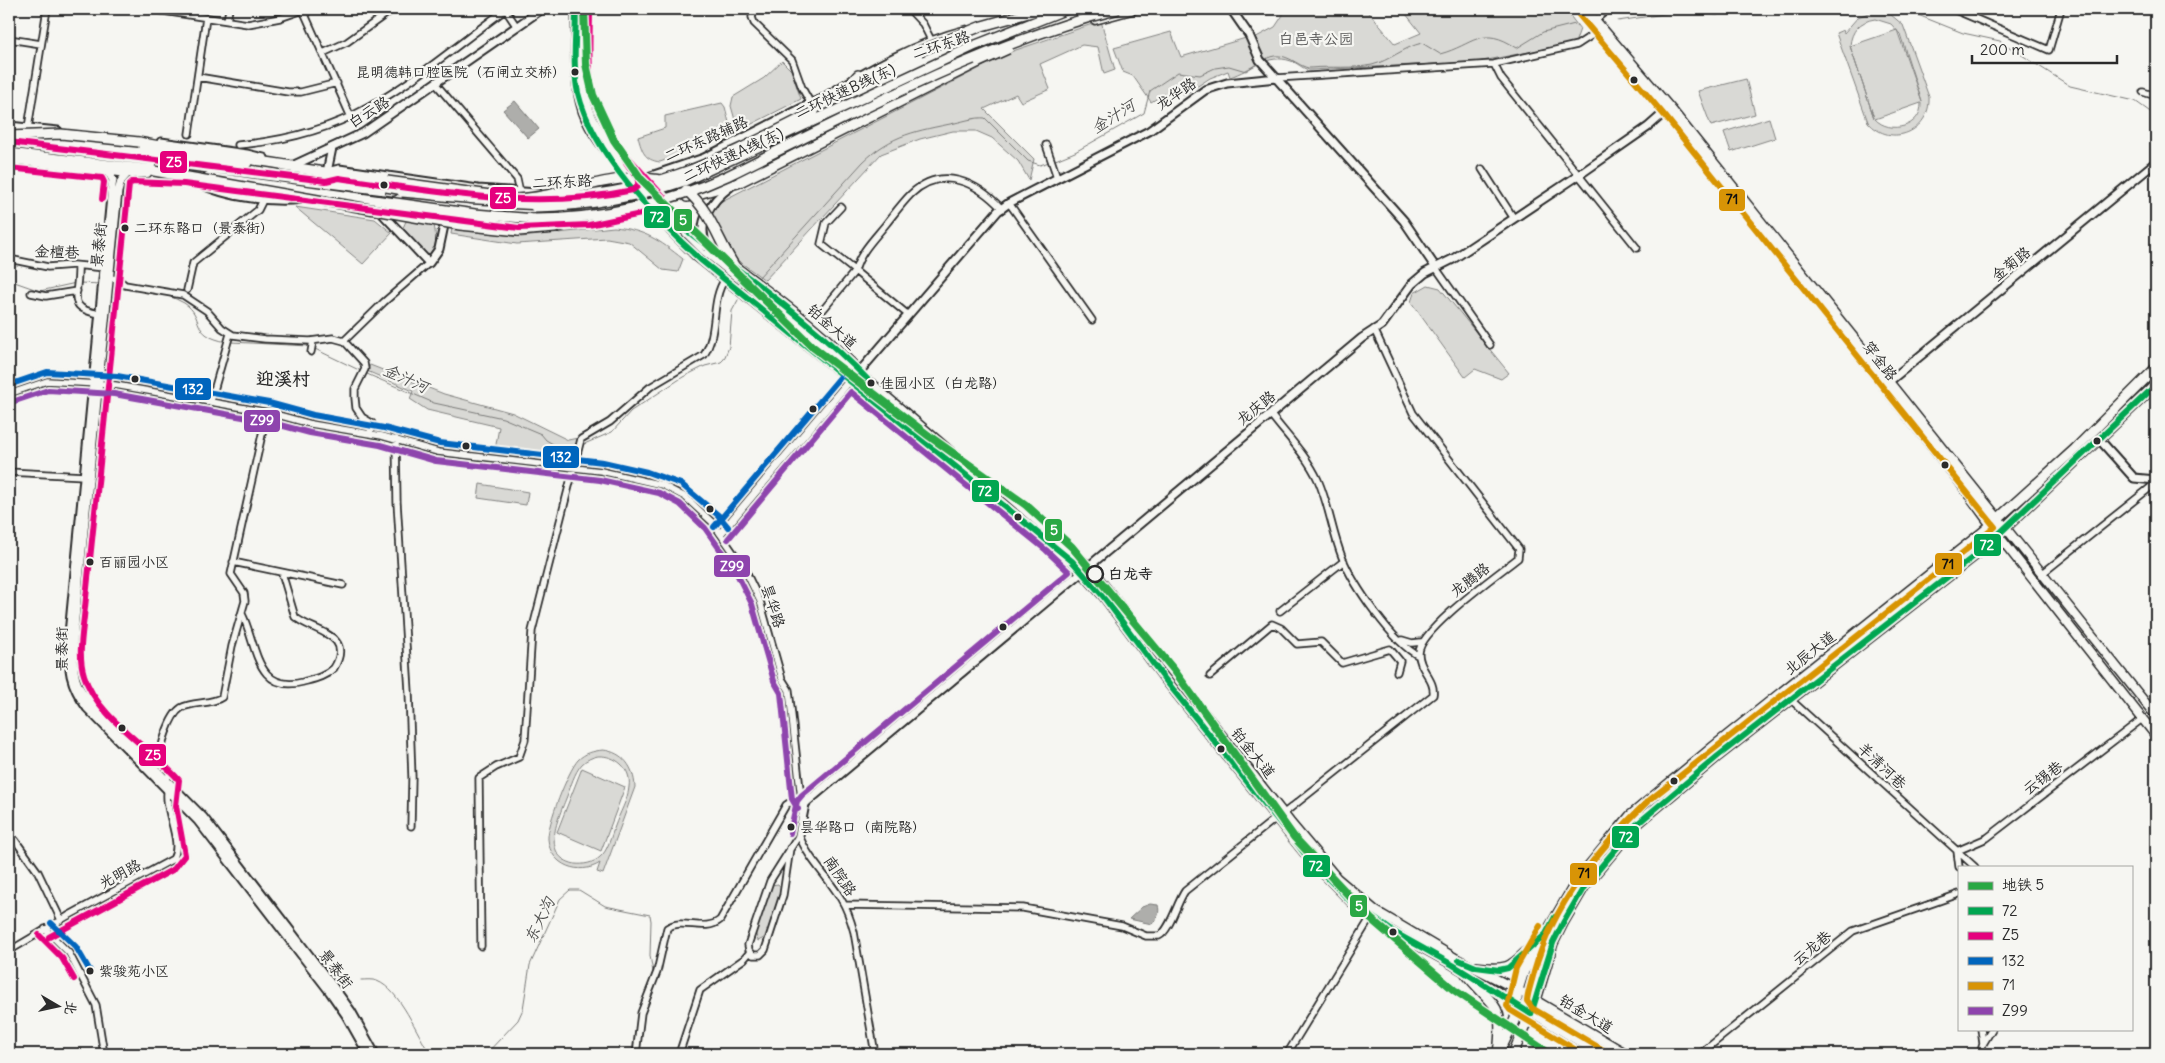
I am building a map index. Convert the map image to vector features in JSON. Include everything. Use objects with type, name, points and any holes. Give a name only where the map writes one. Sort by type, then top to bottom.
[{"type":"main road","points":[[576,9],[577,80],[583,112],[590,127],[652,203],[731,186],[957,72],[1083,13]]},
{"type":"main road","points":[[581,9],[582,80],[588,110],[602,136],[633,181]]},
{"type":"main road","points":[[813,111],[860,81],[920,51],[982,26],[1042,9]]},
{"type":"main road","name":"二环快速B线(东)","points":[[9,138],[494,204],[548,206],[596,202],[653,190],[714,169],[988,39],[1067,9]]},
{"type":"main road","name":"二环东路","points":[[813,111],[920,65],[1098,9]]},
{"type":"main road","name":"二环快速A线(东)","points":[[9,153],[498,216],[549,219],[598,214],[648,204],[700,188],[966,60],[1083,13],[1119,9]]},
{"type":"main road","name":"穿金路","points":[[1576,9],[1665,112],[1885,384],[1999,518],[2155,712]]},
{"type":"main road","name":"穿金路","points":[[1586,9],[1672,110],[1885,384],[1998,535],[2156,736]]},
{"type":"main road","name":"二环东路","points":[[338,177],[520,198],[567,197],[616,191],[658,182],[699,168],[926,55],[970,36],[1014,23],[1083,13]]},
{"type":"main road","points":[[940,68],[985,46]]},
{"type":"main road","points":[[841,94],[858,75]]},
{"type":"main road","points":[[841,94],[863,87]]},
{"type":"main road","points":[[9,138],[61,134],[139,142],[173,150],[238,157],[328,172],[338,177]]},
{"type":"main road","points":[[9,138],[234,162],[292,166]]},
{"type":"main road","points":[[9,138],[338,177]]},
{"type":"main road","points":[[9,159],[128,173],[185,175],[335,194]]},
{"type":"main road","points":[[154,171],[460,225],[518,231],[554,228],[604,214]]},
{"type":"main road","points":[[402,192],[522,199],[607,182],[632,179],[663,180],[685,189],[704,207],[734,267],[746,281],[837,358],[878,389]]},
{"type":"main road","name":"铂金大道","points":[[652,203],[800,318],[972,474],[1052,543],[1082,573],[1280,816],[1357,897],[1397,925],[1536,1000],[1627,1054]]},
{"type":"main road","name":"铂金大道","points":[[652,203],[675,237],[713,270],[850,380],[972,474],[998,487],[1089,566],[1329,881],[1371,917],[1600,1054]]},
{"type":"main road","points":[[713,270],[710,266],[711,259],[714,256],[721,257]]},
{"type":"main road","name":"北辰大道","points":[[1498,1054],[1515,1019],[1518,990],[1524,972],[1588,866],[1615,833],[1647,800],[1991,525],[2075,449],[2156,368]]},
{"type":"main road","name":"北辰大道","points":[[1513,1054],[1531,1014],[1553,943],[1563,923],[1584,887],[1615,848],[1652,809],[2007,528],[2156,385]]},
{"type":"main road","points":[[1476,967],[1499,970],[1508,968],[1546,934]]},
{"type":"main road","points":[[1466,974],[1495,1005],[1500,1014],[1501,1027],[1498,1054]]},
{"type":"street","points":[[28,128],[47,9]]},
{"type":"street","points":[[150,9],[248,24],[280,18],[304,9],[350,115]]},
{"type":"street","points":[[226,21],[228,9]]},
{"type":"street","points":[[323,53],[346,42],[394,9]]},
{"type":"street","points":[[238,144],[270,142],[324,127],[350,115],[376,102],[506,11],[513,9]]},
{"type":"street","name":"白云路","points":[[292,166],[363,133],[542,9]]},
{"type":"street","points":[[755,9],[752,17],[754,23],[792,60],[813,111]]},
{"type":"street","points":[[909,9],[923,24],[931,40]]},
{"type":"street","name":"二环东路辅路","points":[[328,172],[339,169],[520,193],[570,192],[633,181],[704,158],[813,111],[858,75],[931,40],[963,29],[1042,9]]},
{"type":"street","points":[[185,175],[205,188],[283,201],[335,194],[447,211],[538,219],[604,214],[652,203],[705,185],[940,68],[994,53],[1050,33],[1140,9]]},
{"type":"street","points":[[1231,9],[1249,35],[1262,62],[1404,221],[1490,345]]},
{"type":"street","points":[[1596,19],[1609,9]]},
{"type":"street","points":[[1953,9],[1963,10],[2049,50],[2061,9]]},
{"type":"street","points":[[506,11],[517,27]]},
{"type":"street","points":[[189,134],[206,18]]},
{"type":"street","name":"龙华路","points":[[860,372],[907,314],[1009,203],[1149,131],[1168,115],[1206,90],[1227,83],[1277,78],[1494,64],[1577,46],[1597,32]]},
{"type":"street","points":[[9,39],[42,44]]},
{"type":"street","points":[[1494,64],[1501,78],[1638,248]]},
{"type":"street","points":[[198,77],[288,92],[301,92],[337,83]]},
{"type":"street","points":[[436,84],[517,179],[520,193]]},
{"type":"street","points":[[2144,92],[2156,96]]},
{"type":"street","name":"龙庆路","points":[[1082,573],[1176,492],[1389,317],[1412,284],[1425,273],[1453,259],[1513,217],[1579,176],[1665,112]]},
{"type":"street","points":[[9,126],[247,154],[292,166]]},
{"type":"street","points":[[1046,145],[1057,178]]},
{"type":"street","points":[[328,172],[332,148]]},
{"type":"street","points":[[709,248],[704,234],[706,215],[716,197],[776,150]]},
{"type":"street","name":"金菊路","points":[[1885,384],[2156,162]]},
{"type":"street","points":[[1482,169],[1513,217]]},
{"type":"street","name":"景泰街","points":[[107,170],[113,180],[105,269],[107,280]]},
{"type":"street","name":"景泰街","points":[[128,173],[124,176],[119,187],[105,294],[74,635],[75,675],[78,685],[91,704],[168,783],[198,821],[330,992],[346,1015],[368,1054]]},
{"type":"street","points":[[822,311],[855,271],[858,257],[910,194],[930,182],[944,179],[968,183],[989,195],[1002,209]]},
{"type":"street","points":[[187,290],[193,263],[258,210],[264,198]]},
{"type":"street","points":[[367,199],[429,263]]},
{"type":"street","points":[[1009,203],[1092,320]]},
{"type":"street","points":[[841,207],[826,224],[821,244],[907,314]]},
{"type":"street","points":[[344,341],[384,302],[429,263],[439,249],[447,211]]},
{"type":"street","name":"金檀巷","points":[[9,261],[48,267],[74,265],[105,269]]},
{"type":"street","name":"金檀巷","points":[[9,261],[48,270],[105,269]]},
{"type":"street","points":[[78,268],[76,303],[79,309],[100,314]]},
{"type":"street","points":[[107,280],[118,279],[125,285],[183,296],[207,311],[230,336],[313,340],[333,338],[344,341],[361,359],[363,372],[355,398],[356,408],[362,417],[372,423],[370,434]]},
{"type":"street","points":[[481,946],[479,778],[491,770],[519,757],[525,740],[532,631],[581,439],[610,422],[650,387],[704,355],[712,332],[718,295],[725,279]]},
{"type":"street","points":[[31,294],[46,296],[78,289]]},
{"type":"street","name":"景泰街","points":[[105,294],[100,314],[96,384],[84,476],[69,634],[70,676],[73,687],[87,708],[203,817],[351,1011],[375,1054]]},
{"type":"street","name":"龙腾路","points":[[1374,330],[1413,412],[1519,548],[1520,554],[1518,558],[1449,613],[1421,642]]},
{"type":"street","points":[[211,401],[230,336]]},
{"type":"street","points":[[311,352],[313,340]]},
{"type":"street","points":[[721,533],[850,380]]},
{"type":"street","name":"昙华路","points":[[9,394],[47,381],[96,384],[211,401],[268,412],[312,424],[396,439],[438,452],[600,472],[662,485],[684,497],[721,533],[753,585],[760,601],[782,679],[789,690],[801,798],[805,804]]},
{"type":"street","points":[[168,783],[171,773],[162,766],[160,759],[166,732],[173,717],[178,710],[184,707],[222,697],[232,646],[245,598],[232,578],[234,562],[268,412]]},
{"type":"street","points":[[1270,415],[1306,460],[1318,480],[1344,560],[1379,617],[1411,652],[1419,656]]},
{"type":"street","points":[[396,439],[397,502],[411,730],[411,826]]},
{"type":"street","points":[[2099,439],[2134,478],[2156,482]]},
{"type":"street","points":[[9,472],[84,476]]},
{"type":"street","points":[[2042,573],[2156,482]]},
{"type":"street","points":[[1280,611],[1344,560]]},
{"type":"street","points":[[234,562],[344,585]]},
{"type":"street","points":[[242,614],[260,665],[281,684],[293,685],[315,679],[334,668],[339,651],[334,638],[326,631],[308,625],[295,617],[282,573]]},
{"type":"street","points":[[679,1054],[700,990],[744,959],[750,952],[749,943],[770,881],[799,835],[805,804],[1082,573]]},
{"type":"street","points":[[1210,676],[1272,624],[1281,628],[1297,644],[1321,642],[1342,663],[1390,649],[1400,661],[1397,672]]},
{"type":"street","points":[[844,905],[1023,908],[1122,926],[1146,936],[1159,936],[1167,928],[1177,903],[1185,891],[1434,695],[1434,690],[1420,664],[1421,642],[1412,643],[1398,639]]},
{"type":"street","name":"羊清河巷","points":[[1790,699],[1974,866]]},
{"type":"street","name":"云锡巷","points":[[1957,851],[1987,838],[2142,719]]},
{"type":"street","name":"光明路","points":[[9,951],[60,920],[174,859],[176,843],[166,798],[168,783]]},
{"type":"street","points":[[636,1054],[641,1013],[657,972],[667,928],[676,924],[707,926],[720,920],[788,803],[792,801],[805,804]]},
{"type":"street","name":"南院路","points":[[799,835],[804,848],[844,905],[854,932],[875,1054]]},
{"type":"street","points":[[9,842],[15,840],[38,872],[60,920]]},
{"type":"street","points":[[750,952],[758,955],[765,950],[783,895],[790,848]]},
{"type":"street","points":[[1957,851],[1959,866]]},
{"type":"street","name":"云龙巷","points":[[1700,1054],[1854,931],[1958,894]]},
{"type":"street","points":[[1287,1054],[1371,917]]},
{"type":"street","points":[[45,929],[70,953],[96,1005],[104,1054]]},
{"type":"street","points":[[1981,1030],[1983,1044]]},
{"type":"street","points":[[1980,1054],[1983,1044],[1991,1030]]},
{"type":"green space","name":"白邑寺公园","points":[[1282,9],[1366,9],[1395,44],[1421,33],[1402,9],[1565,9],[1580,29],[1575,43],[1477,62],[1309,70],[1291,61],[1275,59],[1260,63],[1230,77],[1228,71],[1210,78],[1184,95],[1178,86],[1151,102],[1133,76],[1123,72],[1114,48],[1171,32],[1181,57],[1246,38],[1249,41],[1275,27],[1283,15]]},
{"type":"green space","points":[[1874,11],[1890,14],[1903,25],[1929,97],[1928,109],[1924,119],[1917,127],[1898,135],[1888,134],[1877,130],[1868,122],[1836,33],[1843,30],[1844,33],[1858,17]],"holes":[[[1875,19],[1891,24],[1897,30],[1850,46],[1854,31],[1861,24],[1870,20]],[[1897,31],[1900,34],[1922,102]],[[1921,103],[1920,111],[1916,118],[1904,126],[1889,127],[1875,119]]]},
{"type":"green space","points":[[1101,21],[1115,70],[1104,74],[1098,47],[1082,45],[1040,64],[1050,89],[1021,102],[1016,94],[984,109],[1034,159],[1029,180],[1018,161],[992,138],[976,131],[953,131],[920,139],[881,154],[765,280],[729,254],[710,218],[720,202],[1013,51]]},
{"type":"green space","points":[[782,61],[791,70],[801,99],[746,127],[741,129],[737,127],[731,106],[733,97],[764,78]]},
{"type":"green space","points":[[1746,79],[1755,114],[1711,126],[1698,91]]},
{"type":"green space","points":[[722,103],[725,107],[732,134],[721,140],[660,162],[650,159],[644,154],[638,137],[665,128],[665,116]]},
{"type":"green space","points":[[1769,118],[1775,138],[1731,152],[1724,132]]},
{"type":"green space","points":[[295,207],[375,219],[392,233],[363,264]]},
{"type":"green space","points":[[406,221],[434,224],[435,246],[428,258],[402,230]]},
{"type":"green space","points":[[614,227],[643,233],[666,246],[683,259],[678,272],[663,270],[629,242],[607,238],[517,244],[451,234],[452,228],[521,237]]},
{"type":"green space","points":[[1428,285],[1440,288],[1509,373],[1501,379],[1475,369],[1465,377],[1411,302],[1414,293]]},
{"type":"green space","points":[[370,365],[444,394],[513,413],[568,440],[578,438],[569,465],[494,456],[499,427],[427,410],[410,399],[413,391],[367,371]]},
{"type":"green space","points":[[480,484],[528,492],[526,505],[478,498]]},
{"type":"green space","points":[[603,750],[622,757],[630,767],[635,787],[603,874],[597,872],[600,863],[584,869],[567,866],[560,862],[554,856],[548,839],[554,811],[574,766],[583,756]],"holes":[[[604,756],[616,760],[628,774],[629,787],[627,797],[603,854],[592,862],[575,864],[564,860],[557,853],[554,835],[560,814],[579,768],[591,758]]]},
{"type":"green space","points":[[582,768],[625,787],[601,851],[557,832]]},
{"type":"green space","points":[[778,884],[782,889],[766,937],[758,941],[755,932],[771,885]]},
{"type":"shaded area","points":[[515,101],[539,129],[528,138],[503,110]]},
{"type":"shaded area","points":[[1150,904],[1158,905],[1159,908],[1157,918],[1152,924],[1129,919],[1142,907]]},
{"type":"waterway","name":"金汁河","points":[[1618,21],[1677,12],[1717,15],[1745,9]]},
{"type":"waterway","name":"金汁河","points":[[1903,9],[1963,33],[2000,41],[2070,86],[2135,101],[2156,116]]},
{"type":"waterway","name":"金汁河","points":[[1264,60],[1271,57],[1284,57],[1310,68],[1365,66],[1378,63],[1422,43],[1440,54],[1486,37],[1505,41],[1517,48],[1543,32],[1575,24]]},
{"type":"waterway","name":"金汁河","points":[[1053,161],[1075,152],[1144,113],[1150,91],[1178,72],[1200,75],[1215,68],[1229,66],[1246,71],[1258,63]]},
{"type":"waterway","name":"金汁河","points":[[759,277],[863,162],[884,145],[895,139],[970,119],[985,118],[1028,161],[1040,165],[1049,162]]},
{"type":"waterway","name":"金汁河","points":[[9,280],[40,291],[76,283]]},
{"type":"waterway","name":"金汁河","points":[[80,283],[101,284]]},
{"type":"waterway","name":"金汁河","points":[[112,286],[176,299],[191,308],[199,325],[207,335],[227,342]]},
{"type":"waterway","name":"金汁河","points":[[582,445],[612,432],[631,411],[683,377],[705,366],[721,362],[729,347],[732,311],[738,300]]},
{"type":"waterway","name":"金汁河","points":[[231,342],[309,346]]},
{"type":"waterway","name":"金汁河","points":[[315,349],[361,371]]},
{"type":"waterway","name":"金汁河","points":[[367,374],[434,403],[503,418],[541,434],[546,440],[565,451],[569,452],[577,448]]},
{"type":"waterway","name":"东大沟","points":[[486,1054],[518,1020],[523,1009],[530,965],[560,899],[570,890],[579,890],[605,906],[650,915],[650,956],[653,972],[639,1011]]},
{"type":"waterway","name":"东大沟","points":[[361,980],[377,981],[393,993],[407,1013],[430,1054]]},
{"type":"waterway","name":"东大沟","points":[[633,1054],[634,1048]]},
{"type":"metro line","name":"5","points":[[584,9],[586,64],[593,95],[614,140],[641,179],[813,347],[929,436],[1026,505],[1072,547],[1174,670],[1294,837],[1371,919],[1454,990],[1550,1054]]},
{"type":"transit line","name":"72","points":[[576,9],[576,83],[586,116],[597,139],[628,184],[684,245],[1072,561],[1103,596],[1163,677],[1310,860],[1350,901],[1392,931],[1453,965],[1531,1014],[1553,943],[1563,923],[1584,887],[1636,825],[1718,756],[1982,550],[2156,385]]},
{"type":"transit line","name":"Z5","points":[[49,937],[174,869],[185,855],[176,806],[179,780],[100,705],[90,690],[81,661],[129,185],[132,182],[184,184],[519,228],[589,225],[660,210],[665,205],[664,197],[629,158],[609,131],[595,99],[591,82],[590,9]]},
{"type":"transit line","name":"71","points":[[1579,15],[1665,116],[1995,527],[1647,802],[1594,859],[1565,901],[1542,947],[1527,1001],[1532,1008],[1610,1054]]},
{"type":"transit line","name":"Z5","points":[[9,142],[326,181],[339,178],[412,189],[523,199],[560,199],[633,190],[638,186],[638,180],[625,161]]},
{"type":"transit line","name":"Z5","points":[[9,168],[102,178],[104,182],[102,199]]},
{"type":"transit line","name":"72","points":[[686,230],[805,322],[871,383]]},
{"type":"transit line","name":"132","points":[[9,385],[47,372],[117,376],[269,403],[313,415],[384,428],[440,443],[603,462],[647,472],[681,484],[718,515],[728,527]]},
{"type":"transit line","name":"132","points":[[714,527],[843,374]]},
{"type":"transit line","name":"Z99","points":[[12,402],[48,390],[114,394],[265,421],[310,433],[380,445],[436,461],[600,480],[659,493],[680,504],[705,528],[736,572],[752,604],[774,681],[781,693],[792,799],[798,809]]},
{"type":"transit line","name":"Z99","points":[[728,539],[851,392],[1046,550],[1069,572],[802,795],[797,801],[790,833]]},
{"type":"transit line","name":"72","points":[[1459,960],[1476,967],[1499,970],[1508,968],[1546,934],[1555,917]]},
{"type":"transit line","name":"132","points":[[51,923],[76,947],[90,971]]},
{"type":"transit line","name":"71","points":[[1540,926],[1516,968],[1507,1006],[1510,1010],[1581,1053]]},
{"type":"transit line","name":"Z5","points":[[39,935],[62,958],[74,979]]},
{"type":"place","name":"昆明德韩口腔医院（石闸立交桥）","points":[[575,72]]},
{"type":"place","name":"二环东路口（景泰街）","points":[[125,228]]},
{"type":"place","name":"佳园小区（白龙路）","points":[[871,383]]},
{"type":"place","name":"百丽园小区","points":[[90,562]]},
{"type":"place","name":"白龙寺","points":[[1095,574]]},
{"type":"place","name":"昙华路口（南院路）","points":[[791,827]]},
{"type":"place","name":"紫骏苑小区","points":[[90,971]]},
{"type":"district","name":"迎溪村","points":[[283,379]]}]
